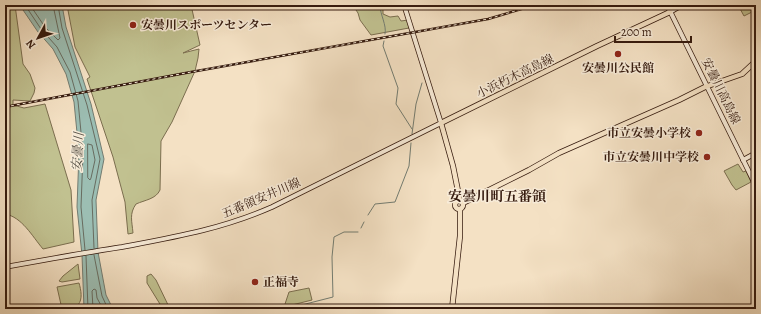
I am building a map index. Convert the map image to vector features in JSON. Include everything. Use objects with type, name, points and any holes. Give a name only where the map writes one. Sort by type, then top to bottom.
[{"type":"main road","points":[[404,5],[441,123],[463,207],[460,209],[460,236],[452,309]]},
{"type":"main road","name":"安曇川高島線","points":[[667,5],[756,186]]},
{"type":"main road","points":[[670,12],[682,5]]},
{"type":"main road","name":"小浜朽木高島線","points":[[441,123],[597,46],[670,12]]},
{"type":"main road","points":[[461,202],[529,170],[559,153],[708,86],[742,74],[756,61]]},
{"type":"main road","name":"五番領安井川線","points":[[5,267],[138,244],[216,228],[259,212],[441,123]]},
{"type":"main road","points":[[743,160],[756,153]]},
{"type":"green space","points":[[5,5],[15,5],[23,64],[30,74],[35,88],[30,101],[13,100],[13,105],[24,108],[45,104],[71,190],[74,242],[43,249],[22,223],[5,214],[5,200],[10,195],[5,190]]},
{"type":"green space","points":[[67,5],[191,5],[200,45],[183,53],[199,49],[195,71],[172,122],[161,141],[160,190],[153,197],[136,204],[132,214],[133,233],[128,234],[125,202],[113,157],[87,79],[90,77],[75,47]]},
{"type":"green space","points":[[359,5],[383,5],[383,14],[390,17],[398,16],[401,21],[408,20],[409,28],[371,35],[360,20],[356,10]]},
{"type":"green space","points":[[738,5],[756,5],[756,10],[744,16]]},
{"type":"green space","points":[[738,164],[743,172],[746,171],[751,182],[736,190],[724,171]]},
{"type":"green space","points":[[78,264],[80,279],[62,282],[59,281],[63,276]]},
{"type":"green space","points":[[151,274],[156,280],[170,309],[163,309],[147,283],[147,276]]},
{"type":"green space","points":[[79,283],[81,300],[78,305],[79,309],[62,309],[57,287]]},
{"type":"green space","points":[[309,288],[312,300],[284,307],[289,292]]},
{"type":"water","points":[[21,5],[62,5],[66,27],[91,104],[104,159],[96,200],[98,252],[106,295],[113,309],[84,309],[82,255],[77,207],[79,153],[74,102],[66,74],[53,49],[38,32]]},
{"type":"waterway","points":[[380,5],[385,34]]},
{"type":"waterway","points":[[384,41],[383,46],[398,88],[396,104],[412,129]]},
{"type":"waterway","points":[[412,134],[416,104],[422,83]]},
{"type":"waterway","points":[[368,215],[375,204],[395,202],[409,166],[411,143]]},
{"type":"waterway","points":[[361,228],[364,222]]},
{"type":"waterway","points":[[286,309],[333,297],[332,257],[334,237],[344,232],[358,232]]},
{"type":"railway","points":[[5,107],[488,19],[535,5]]},
{"type":"place","name":"安曇川スポーツセンター","points":[[133,25]]},
{"type":"place","name":"安曇川公民館","points":[[618,54]]},
{"type":"place","name":"市立安曇小学校","points":[[699,133]]},
{"type":"place","name":"市立安曇川中学校","points":[[707,157]]},
{"type":"place","name":"正福寺","points":[[255,282]]},
{"type":"district","name":"安曇川町五番領","points":[[497,196]]},
{"type":"water label","name":"安曇川","points":[[77,152]]}]
